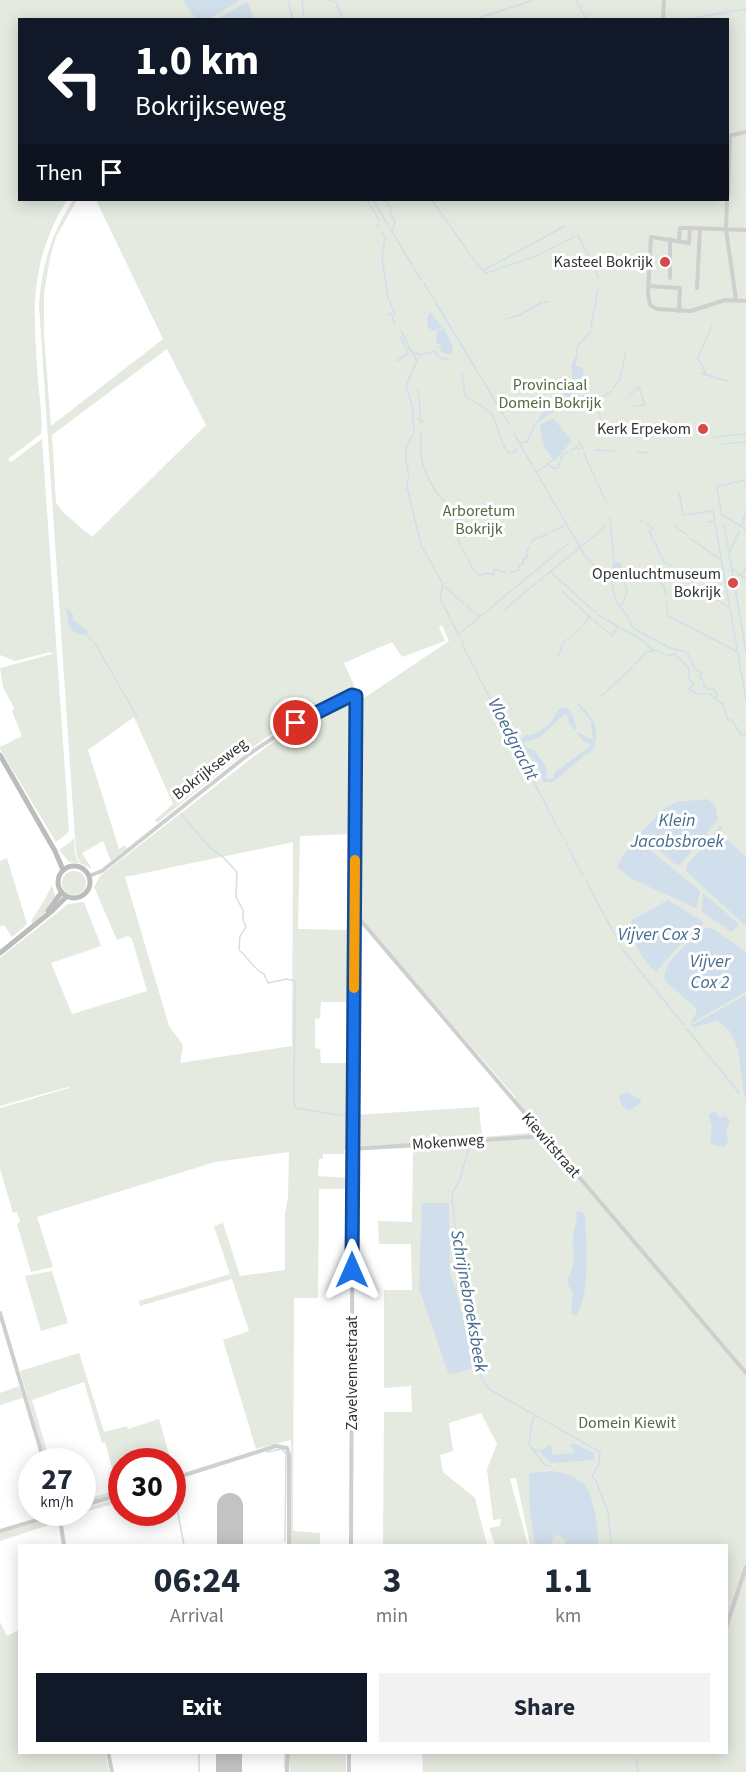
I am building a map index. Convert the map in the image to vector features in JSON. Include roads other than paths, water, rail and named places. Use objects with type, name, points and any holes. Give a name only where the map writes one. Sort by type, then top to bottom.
[{"type":"street","points":[[663,18],[664,0]]},
{"type":"street","points":[[729,136],[746,132]]},
{"type":"street","points":[[727,201],[726,229],[736,300]]},
{"type":"street","points":[[679,240],[680,228],[746,230]]},
{"type":"street","points":[[690,228],[689,243],[651,237],[650,306],[657,309],[691,311],[725,300],[746,302]]},
{"type":"street","points":[[697,288],[700,228]]},
{"type":"street","points":[[670,239],[670,278]]},
{"type":"street","points":[[649,286],[680,288],[679,311]]},
{"type":"street","name":"Bokrijkseweg","points":[[63,895],[74,899],[83,896],[90,885],[89,876],[102,871],[249,754],[296,723],[352,695],[356,696]]},
{"type":"street","name":"Zavelvennestraat","points":[[351,1544],[356,696]]},
{"type":"street","points":[[0,755],[55,850],[63,870]]},
{"type":"street","points":[[55,850],[69,866],[81,868],[89,876]]},
{"type":"street","points":[[0,953],[47,915],[63,895],[57,884],[59,874],[69,866]]},
{"type":"street","name":"Kiewitstraat","points":[[355,918],[362,922],[746,1373]]},
{"type":"street","name":"Mokenweg","points":[[353,1149],[543,1136]]},
{"type":"street","points":[[0,1313],[40,1448]]},
{"type":"street","points":[[186,1475],[276,1446],[287,1448],[289,1455],[289,1544]]},
{"type":"street","points":[[0,1531],[18,1525]]},
{"type":"street","points":[[60,1526],[64,1544]]},
{"type":"street","points":[[728,1621],[746,1567]]},
{"type":"street","points":[[108,1754],[112,1772]]},
{"type":"street","points":[[287,1772],[288,1754]]},
{"type":"street","points":[[349,1754],[349,1772]]},
{"type":"water","points":[[183,0],[240,0],[211,18],[195,18]]},
{"type":"water","points":[[246,2],[254,18],[220,18]]},
{"type":"water","points":[[430,312],[442,327],[433,331],[428,327],[427,319]]},
{"type":"water","points":[[444,328],[453,347],[451,355],[441,352],[438,348],[440,344],[436,343],[437,331]]},
{"type":"water","points":[[578,355],[575,365],[583,368],[584,387],[575,395],[564,398],[554,411],[535,424],[542,413],[556,405],[563,393],[573,386],[572,366]]},
{"type":"water","points":[[553,418],[571,440],[554,461],[544,447],[540,427]]},
{"type":"water","points":[[615,561],[621,564],[624,573],[622,577],[613,572],[612,564]]},
{"type":"water","points":[[66,608],[73,614],[73,620],[88,631],[87,635],[78,634],[70,629]]},
{"type":"water","points":[[576,703],[594,723],[596,734],[594,749],[553,782],[543,782],[535,763],[521,748],[521,739],[525,735],[545,728],[560,709],[566,708],[570,711],[577,728],[575,730],[569,724],[568,716],[564,714],[538,738],[524,742],[525,746],[535,751],[547,769],[546,778],[553,779],[555,772],[592,745],[583,741],[577,733],[593,739],[591,721]]},
{"type":"water","name":"Klein Jacobsbroek","points":[[707,799],[715,805],[718,820],[680,865],[676,865],[640,833],[664,809],[676,802]]},
{"type":"water","points":[[721,825],[723,836],[746,857],[746,926],[686,871],[687,865]]},
{"type":"water","points":[[638,840],[700,891],[696,908],[634,880],[617,867],[622,857]]},
{"type":"water","points":[[703,893],[739,924],[732,932],[702,912]]},
{"type":"water","name":"Vijver Cox 3","points":[[668,900],[703,922],[703,925],[678,947],[656,972],[638,949],[633,934],[632,920]]},
{"type":"water","name":"Vijver Cox 2","points":[[706,927],[715,930],[746,952],[746,992],[690,1024],[696,1008],[665,981],[665,974],[672,959]]},
{"type":"water","points":[[746,995],[746,1100],[736,1045],[726,1027],[716,1021],[696,1027],[690,1026]]},
{"type":"water","points":[[627,1092],[641,1100],[641,1103],[629,1111],[623,1107],[619,1098]]},
{"type":"water","points":[[714,1111],[721,1118],[726,1115],[730,1122],[726,1132],[728,1143],[724,1147],[710,1144],[712,1127],[709,1115]]},
{"type":"water","points":[[422,1203],[449,1203],[450,1274],[459,1301],[473,1368],[449,1375],[419,1288]]},
{"type":"water","points":[[581,1211],[585,1216],[586,1269],[583,1298],[575,1316],[571,1314],[573,1292],[567,1281],[574,1262],[573,1232],[577,1220],[576,1212]]},
{"type":"water","points":[[573,1443],[594,1453],[593,1460],[550,1463],[540,1451],[551,1444],[552,1454],[573,1453],[575,1452],[570,1445]]},
{"type":"water","points":[[553,1471],[577,1479],[584,1484],[592,1500],[598,1544],[565,1544],[564,1539],[559,1535],[554,1537],[550,1544],[535,1544],[530,1512],[529,1473]]},
{"type":"waterway","points":[[288,0],[292,18]]},
{"type":"waterway","points":[[302,0],[304,18]]},
{"type":"waterway","points":[[329,0],[336,2],[342,18]]},
{"type":"waterway","points":[[479,18],[534,0]]},
{"type":"waterway","points":[[576,0],[586,18]]},
{"type":"waterway","points":[[694,18],[746,9]]},
{"type":"waterway","name":"Vloedgracht","points":[[368,201],[379,220]]},
{"type":"waterway","points":[[374,201],[421,280]]},
{"type":"waterway","points":[[386,201],[392,207],[390,213],[395,221],[393,230]]},
{"type":"waterway","points":[[433,201],[476,263],[486,273],[534,257],[574,237]]},
{"type":"waterway","points":[[484,270],[565,226]]},
{"type":"waterway","name":"Vloedgracht","points":[[382,233],[385,239],[382,257],[388,299]]},
{"type":"waterway","points":[[578,235],[599,278]]},
{"type":"waterway","points":[[424,283],[509,424]]},
{"type":"waterway","points":[[591,327],[598,288]]},
{"type":"waterway","name":"Vloedgracht","points":[[390,302],[395,314]]},
{"type":"waterway","points":[[506,319],[520,315],[542,302],[548,302]]},
{"type":"waterway","name":"Vloedgracht","points":[[388,314],[391,314],[395,323]]},
{"type":"waterway","points":[[706,375],[697,359],[712,326]]},
{"type":"waterway","name":"Vloedgracht","points":[[401,331],[417,360],[406,386],[412,405],[414,431]]},
{"type":"waterway","points":[[577,355],[577,347],[591,331]]},
{"type":"waterway","name":"Vloedgracht","points":[[397,361],[408,354],[401,337]]},
{"type":"waterway","points":[[411,351],[420,355],[435,351],[438,357],[449,360]]},
{"type":"waterway","points":[[613,388],[620,379],[626,351]]},
{"type":"waterway","points":[[700,373],[727,381]]},
{"type":"waterway","points":[[462,374],[465,396],[491,413],[502,442]]},
{"type":"waterway","points":[[629,396],[639,387],[645,405],[633,406]]},
{"type":"waterway","points":[[575,405],[592,389]]},
{"type":"waterway","points":[[418,390],[419,420],[423,421],[420,424]]},
{"type":"waterway","points":[[566,398],[571,406],[582,405],[597,400],[611,391]]},
{"type":"waterway","points":[[603,404],[597,407],[605,434],[618,431],[618,420]]},
{"type":"waterway","points":[[521,443],[527,442],[535,424]]},
{"type":"waterway","points":[[421,432],[421,453],[429,481],[448,506]]},
{"type":"waterway","points":[[514,434],[584,554],[594,566],[609,572],[616,601],[633,628],[670,648],[687,652],[695,669],[702,673],[700,677],[704,681],[704,686],[715,690],[716,700],[723,704],[728,720],[732,720],[741,735],[746,734]]},
{"type":"waterway","points":[[714,437],[746,434]]},
{"type":"waterway","name":"Vloedgracht","points":[[409,476],[406,450],[413,435]]},
{"type":"waterway","points":[[579,441],[583,449]]},
{"type":"waterway","points":[[722,444],[746,442]]},
{"type":"waterway","points":[[503,444],[508,453],[514,452]]},
{"type":"waterway","points":[[571,450],[577,447],[579,450]]},
{"type":"waterway","points":[[595,450],[615,451]]},
{"type":"waterway","points":[[548,465],[558,468],[562,455],[567,452]]},
{"type":"waterway","points":[[638,452],[648,453]]},
{"type":"waterway","points":[[584,453],[596,480]]},
{"type":"waterway","points":[[537,472],[553,460]]},
{"type":"waterway","name":"Vloedgracht","points":[[408,479],[407,487],[421,545],[443,584],[440,598],[459,636]]},
{"type":"waterway","points":[[746,480],[718,486],[717,489],[722,515],[746,529]]},
{"type":"waterway","points":[[597,483],[606,502]]},
{"type":"waterway","points":[[679,493],[683,515],[713,511],[715,521],[708,522]]},
{"type":"waterway","points":[[450,510],[457,521],[454,531],[461,545]]},
{"type":"waterway","points":[[741,526],[746,512]]},
{"type":"waterway","points":[[610,518],[614,562]]},
{"type":"waterway","points":[[646,523],[653,528],[650,533]]},
{"type":"waterway","points":[[715,524],[746,700]]},
{"type":"waterway","points":[[724,524],[746,652]]},
{"type":"waterway","points":[[674,525],[687,535]]},
{"type":"waterway","points":[[552,532],[563,526]]},
{"type":"waterway","points":[[539,581],[606,526]]},
{"type":"waterway","points":[[649,531],[664,562],[670,566]]},
{"type":"waterway","points":[[730,552],[739,531]]},
{"type":"waterway","points":[[531,543],[534,539],[548,534]]},
{"type":"waterway","points":[[690,538],[721,560]]},
{"type":"waterway","points":[[460,633],[568,544]]},
{"type":"waterway","points":[[509,573],[519,570],[519,566],[524,563],[522,560],[528,557],[526,553],[529,548]]},
{"type":"waterway","points":[[463,550],[467,558]]},
{"type":"waterway","points":[[469,561],[480,575],[488,573],[494,575],[494,569],[505,572]]},
{"type":"waterway","points":[[742,575],[746,568]]},
{"type":"waterway","points":[[649,569],[664,586],[666,596]]},
{"type":"waterway","points":[[673,569],[729,608]]},
{"type":"waterway","points":[[732,569],[746,579]]},
{"type":"waterway","points":[[551,572],[596,613]]},
{"type":"waterway","points":[[621,607],[627,592],[624,580]]},
{"type":"waterway","points":[[505,609],[536,583]]},
{"type":"waterway","points":[[446,588],[463,603]]},
{"type":"waterway","points":[[562,591],[591,618]]},
{"type":"waterway","points":[[666,601],[668,616],[736,651]]},
{"type":"waterway","points":[[466,606],[475,614],[480,615]]},
{"type":"waterway","points":[[598,615],[642,640],[653,650],[666,656],[675,654],[689,669],[689,680],[694,684],[689,689],[697,694],[711,694],[713,698],[716,697]]},
{"type":"waterway","points":[[584,625],[589,616]]},
{"type":"waterway","points":[[594,620],[612,636],[617,627]]},
{"type":"waterway","points":[[572,636],[581,628]]},
{"type":"waterway","points":[[87,636],[92,640]]},
{"type":"waterway","points":[[559,655],[563,643],[569,638]]},
{"type":"waterway","name":"Vloedgracht","points":[[462,640],[465,650],[563,838]]},
{"type":"waterway","points":[[95,643],[137,717]]},
{"type":"waterway","points":[[636,664],[646,652],[653,651]]},
{"type":"waterway","points":[[600,697],[633,667]]},
{"type":"waterway","name":"Schrijnebroeksbeek","points":[[181,814],[210,848],[222,856],[237,872],[236,897],[243,910],[246,927],[240,936],[239,950],[264,974],[268,983],[287,979],[295,981],[294,1102],[296,1108],[350,1117],[350,1133]]},
{"type":"waterway","name":"Vloedgracht","points":[[566,843],[583,876]]},
{"type":"waterway","name":"Vloedgracht","points":[[586,881],[623,950],[684,1025]]},
{"type":"waterway","name":"Vloedgracht","points":[[687,1029],[740,1094]]},
{"type":"waterway","name":"Schrijnebroeksbeek","points":[[470,1143],[452,1199],[460,1270],[482,1380],[489,1389],[600,1452],[599,1464],[592,1476],[608,1512],[611,1544]]},
{"type":"waterway","points":[[535,1416],[529,1444],[532,1449],[540,1451]]},
{"type":"waterway","points":[[267,1452],[282,1449],[286,1454],[285,1541]]},
{"type":"waterway","points":[[532,1449],[545,1465],[550,1466]]},
{"type":"waterway","points":[[180,1526],[184,1544]]},
{"type":"waterway","points":[[199,1754],[199,1772]]},
{"type":"waterway","points":[[285,1754],[285,1768]]},
{"type":"waterway","name":"Schrijnebroeksbeek","points":[[636,1759],[638,1772]]},
{"type":"place","name":"Kasteel Bokrijk","points":[[665,262]]},
{"type":"place","name":"Kerk Erpekom","points":[[703,429]]},
{"type":"place","name":"Openluchtmuseum Bokrijk","points":[[733,583]]},
{"type":"park label","name":"Provinciaal Domein Bokrijk","points":[[550,394]]},
{"type":"park label","name":"Arboretum Bokrijk","points":[[479,520]]},
{"type":"park label","name":"Domein Kiewit","points":[[627,1423]]}]
